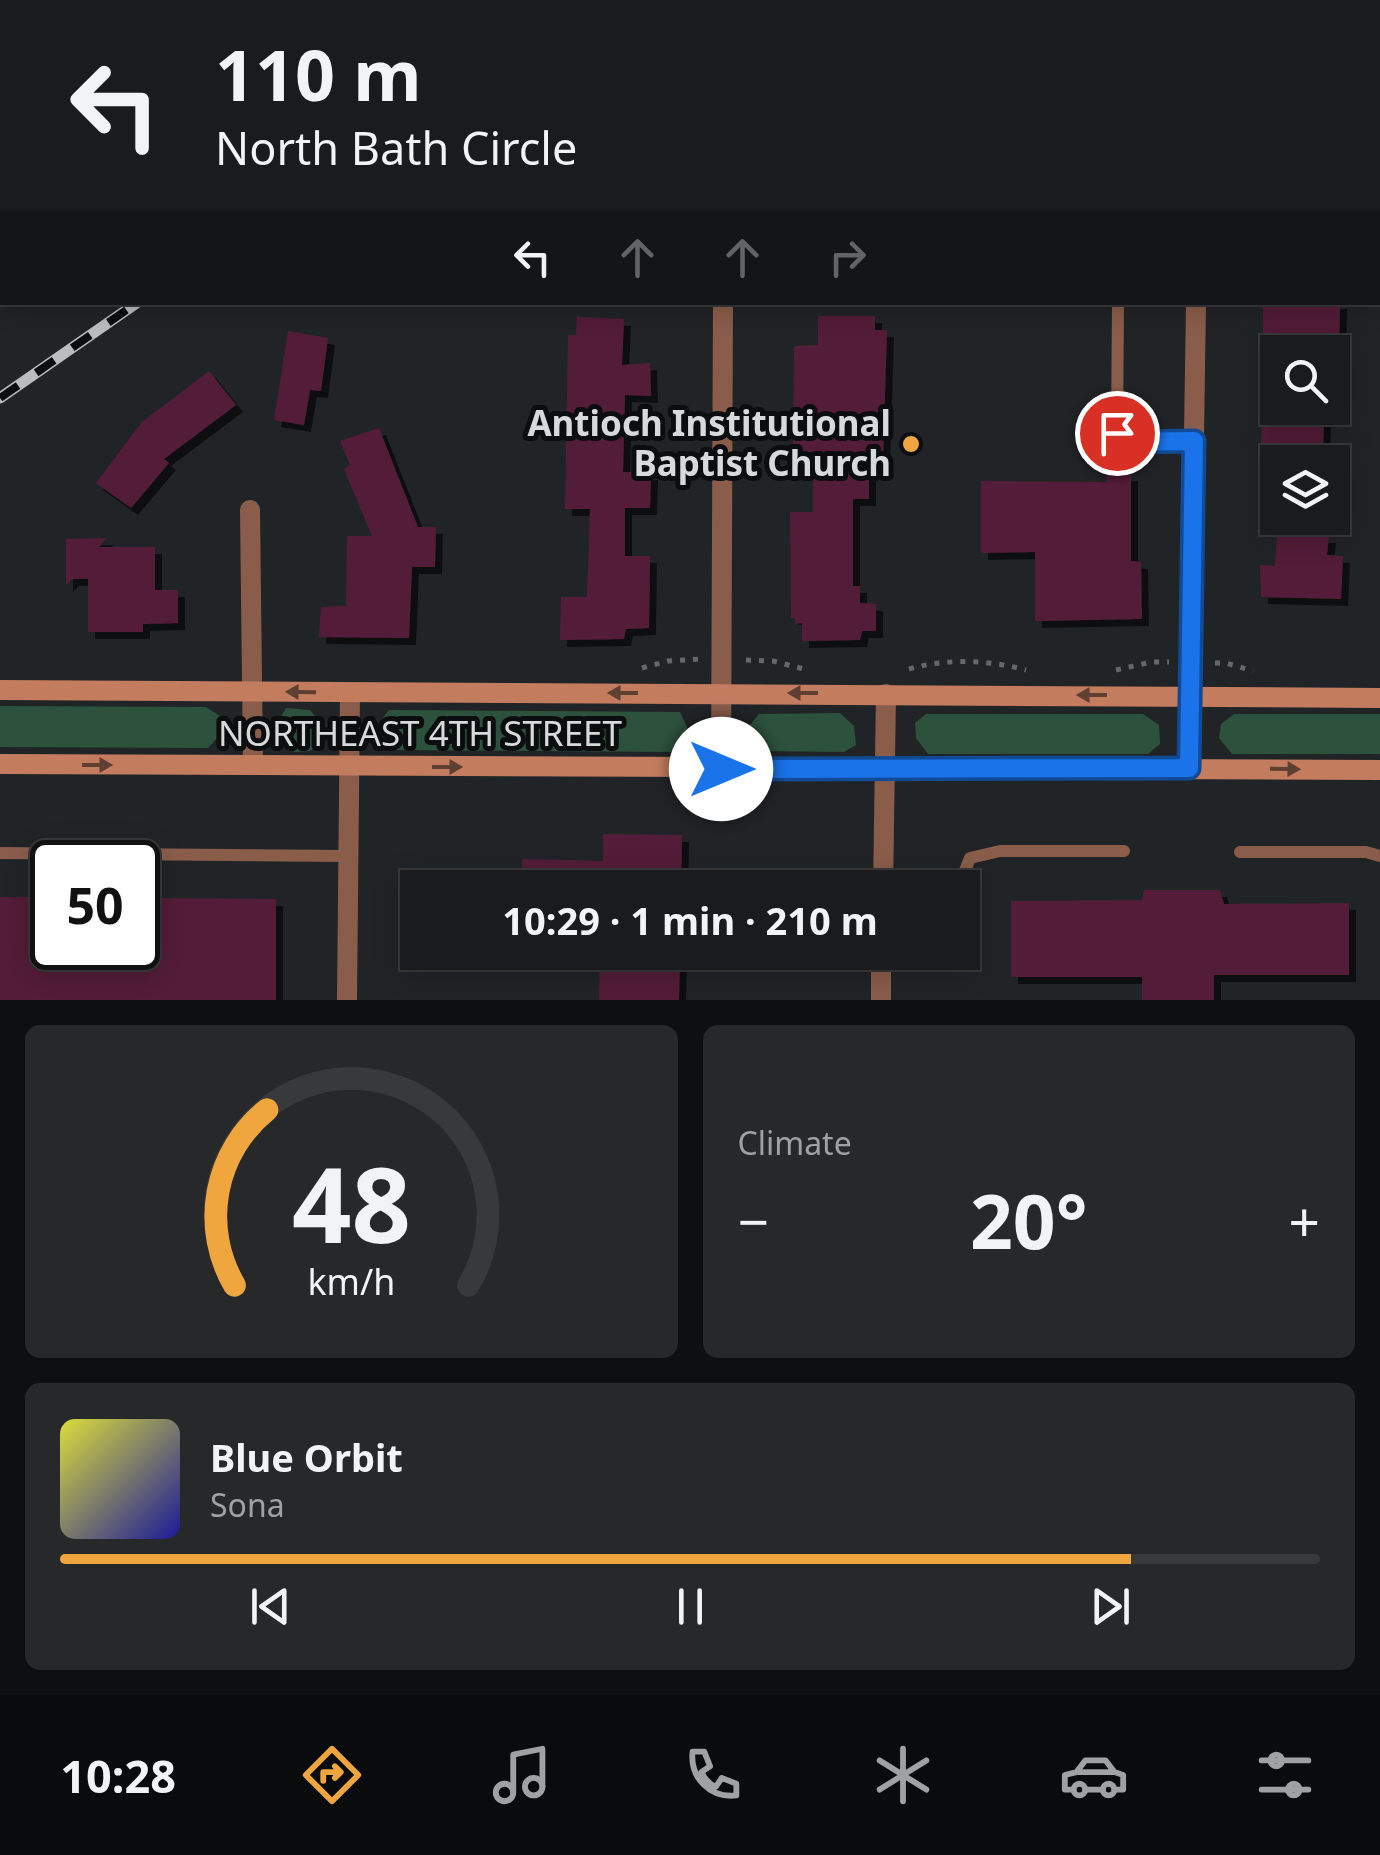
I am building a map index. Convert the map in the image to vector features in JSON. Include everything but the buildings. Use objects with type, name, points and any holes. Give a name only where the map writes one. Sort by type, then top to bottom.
[{"type":"main road","name":"NORTHEAST 4TH STREET","points":[[0,690],[1380,698]]},
{"type":"main road","name":"NORTHEAST 4TH STREET","points":[[0,764],[1380,770]]},
{"type":"street","points":[[721,769],[723,305]]},
{"type":"street","points":[[1189,768],[1196,305]]},
{"type":"street","points":[[250,510],[252,766]]},
{"type":"street","points":[[346,1000],[350,692]]},
{"type":"street","points":[[882,870],[886,694]]},
{"type":"street","points":[[881,970],[881,1000]]},
{"type":"lane","points":[[1118,305],[1117,433],[1125,442],[1194,441]]},
{"type":"lane","points":[[965,870],[970,858],[1000,851],[1124,852]]},
{"type":"lane","points":[[1240,852],[1366,852],[1380,856]]},
{"type":"lane","points":[[0,853],[348,856]]},
{"type":"green space","points":[[0,706],[206,707],[220,716],[220,735],[208,748],[0,747]]},
{"type":"green space","points":[[286,708],[310,710],[323,725],[324,740],[310,751],[294,752],[279,735],[279,720]]},
{"type":"green space","points":[[389,710],[680,712],[687,727],[687,747],[674,752],[389,750],[378,735],[381,720]]},
{"type":"green space","points":[[840,713],[854,726],[856,745],[844,752],[761,751],[748,738],[749,726],[759,714]]},
{"type":"green space","points":[[926,714],[1143,714],[1159,725],[1160,744],[1148,754],[928,754],[916,738],[915,723]]},
{"type":"green space","points":[[1234,714],[1380,714],[1380,754],[1232,754],[1219,738],[1221,724]]},
{"type":"railway","points":[[0,398],[134,305]]},
{"type":"place","name":"Antioch Institutional Baptist Church","points":[[911,444]]},
{"type":"route","points":[[721,769],[1189,768],[1194,441],[1125,442],[1117,433]]}]
